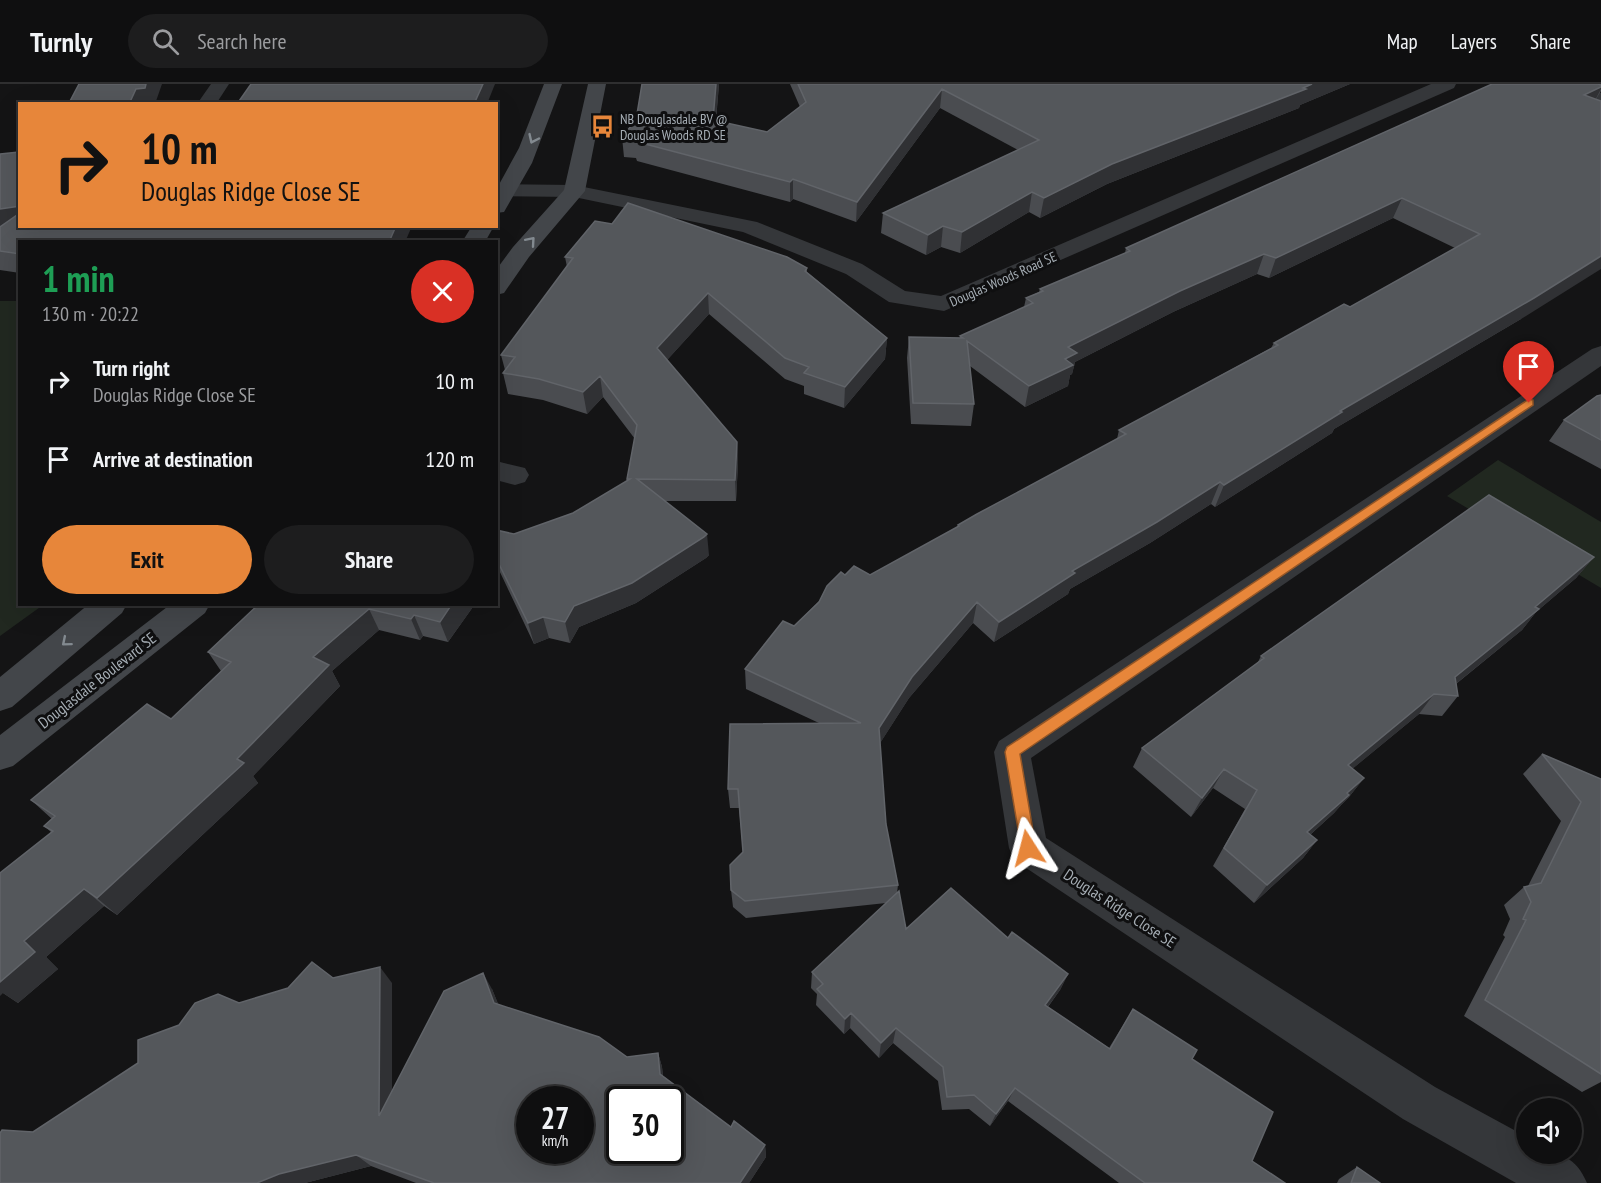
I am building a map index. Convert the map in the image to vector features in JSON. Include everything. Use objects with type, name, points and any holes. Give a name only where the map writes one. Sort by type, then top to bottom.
[{"type":"street","points":[[207,102],[220,84]]},
{"type":"street","points":[[500,196],[541,122],[553,84]]},
{"type":"street","points":[[498,285],[521,252],[574,191],[597,84]]},
{"type":"street","name":"Douglas Woods Road SE","points":[[500,196],[574,191],[749,227],[854,269],[898,297],[944,304],[1447,84]]},
{"type":"street","points":[[1558,84],[1601,99]]},
{"type":"street","name":"Douglas Ridge Close SE","points":[[1563,1183],[1419,1103],[1028,848],[1012,752],[1601,354]]},
{"type":"street","points":[[0,697],[109,606]]},
{"type":"street","name":"Douglasdale Boulevard SE","points":[[0,755],[191,606]]},
{"type":"shaded area","points":[[0,301],[18,301],[18,606],[42,606],[0,636]]},
{"type":"shaded area","points":[[1498,460],[1601,522],[1601,588],[1447,496]]},
{"type":"building","points":[[79,84],[146,84],[145,88],[136,89],[130,102],[57,102],[70,101]]},
{"type":"building","points":[[251,84],[483,84],[475,102],[238,102]]},
{"type":"building","points":[[642,84],[716,84],[713,120],[767,132],[806,102],[798,84],[1312,84],[1303,88],[1306,89],[1112,164],[1044,198],[1032,192],[962,232],[943,226],[928,235],[883,213],[1039,140],[942,89],[857,202],[793,179],[790,182],[622,137],[636,120]]},
{"type":"building","points":[[1492,84],[1601,85],[1584,95],[1601,101],[1601,256],[1534,298],[1340,411],[1342,412],[1224,485],[1220,482],[1157,522],[1072,571],[1075,573],[999,622],[977,602],[912,677],[879,728],[886,824],[898,885],[745,901],[731,890],[730,865],[743,852],[738,789],[728,789],[730,724],[861,723],[745,669],[783,621],[794,626],[819,602],[827,586],[841,572],[845,575],[854,566],[870,575],[977,514],[1126,434],[1119,430],[1278,345],[1274,343],[1344,304],[1350,307],[1480,234],[1402,198],[1276,258],[1264,254],[1180,291],[1068,347],[1077,353],[1065,359],[1073,365],[1029,386],[967,341],[974,404],[913,403],[909,337],[963,338],[960,336],[1033,303],[1026,298],[1043,291],[1040,289],[1130,251],[1126,248]]},
{"type":"building","points":[[18,152],[18,206],[0,209],[0,154]]},
{"type":"building","points":[[628,203],[787,257],[807,268],[805,271],[887,338],[845,387],[804,373],[809,367],[785,358],[708,293],[657,348],[737,442],[735,480],[637,479],[707,534],[632,583],[574,606],[565,622],[543,617],[528,623],[498,562],[498,530],[514,534],[573,513],[630,479],[627,479],[637,425],[600,376],[583,392],[539,379],[503,373],[515,357],[501,355],[573,258],[565,257],[595,221],[612,224]]},
{"type":"building","points":[[18,214],[18,228],[395,228],[390,240],[18,240],[18,254],[0,251],[0,227]]},
{"type":"building","points":[[1601,395],[1601,440],[1564,420]]},
{"type":"building","points":[[1489,495],[1594,557],[1535,607],[1539,609],[1455,677],[1458,696],[1434,694],[1348,765],[1364,778],[1347,793],[1349,795],[1307,832],[1317,840],[1267,885],[1224,848],[1257,790],[1224,769],[1202,798],[1142,748],[1264,658],[1261,656]]},
{"type":"building","points":[[257,606],[451,606],[440,622],[414,615],[411,619],[369,609],[313,657],[329,665],[237,759],[244,763],[97,898],[84,889],[24,941],[35,952],[0,982],[0,873],[53,831],[44,826],[55,816],[31,800],[147,704],[171,719],[231,662],[208,652]]},
{"type":"building","points":[[1542,754],[1601,779],[1601,1074],[1485,1000],[1526,920],[1523,919],[1531,902],[1524,887],[1541,883],[1581,802]]},
{"type":"building","points":[[951,888],[1008,938],[1012,932],[1068,974],[1045,1005],[1110,1049],[1133,1009],[1197,1050],[1192,1059],[1273,1112],[1252,1161],[1285,1183],[1145,1183],[1015,1088],[996,1114],[974,1095],[947,1097],[943,1067],[896,1028],[881,1043],[851,1013],[845,1019],[817,989],[823,984],[812,972],[899,891],[906,929]]},
{"type":"building","points":[[312,962],[333,978],[380,967],[379,1116],[444,991],[483,973],[494,1003],[599,1037],[627,1057],[658,1053],[660,1074],[676,1086],[606,1086],[606,1164],[684,1164],[684,1092],[731,1127],[734,1121],[765,1145],[740,1183],[434,1183],[356,1155],[279,1174],[257,1183],[0,1183],[0,1133],[2,1130],[33,1132],[138,1063],[138,1040],[179,1025],[195,1003],[218,994],[239,1003],[288,988]]},
{"type":"building","points":[[1357,1167],[1380,1183],[1351,1183]]},
{"type":"place","name":"NB Douglasdale BV @ Douglas Woods RD SE","points":[[602,127]]},
{"type":"route","points":[[1028,848],[1012,752],[1529,403]]}]
